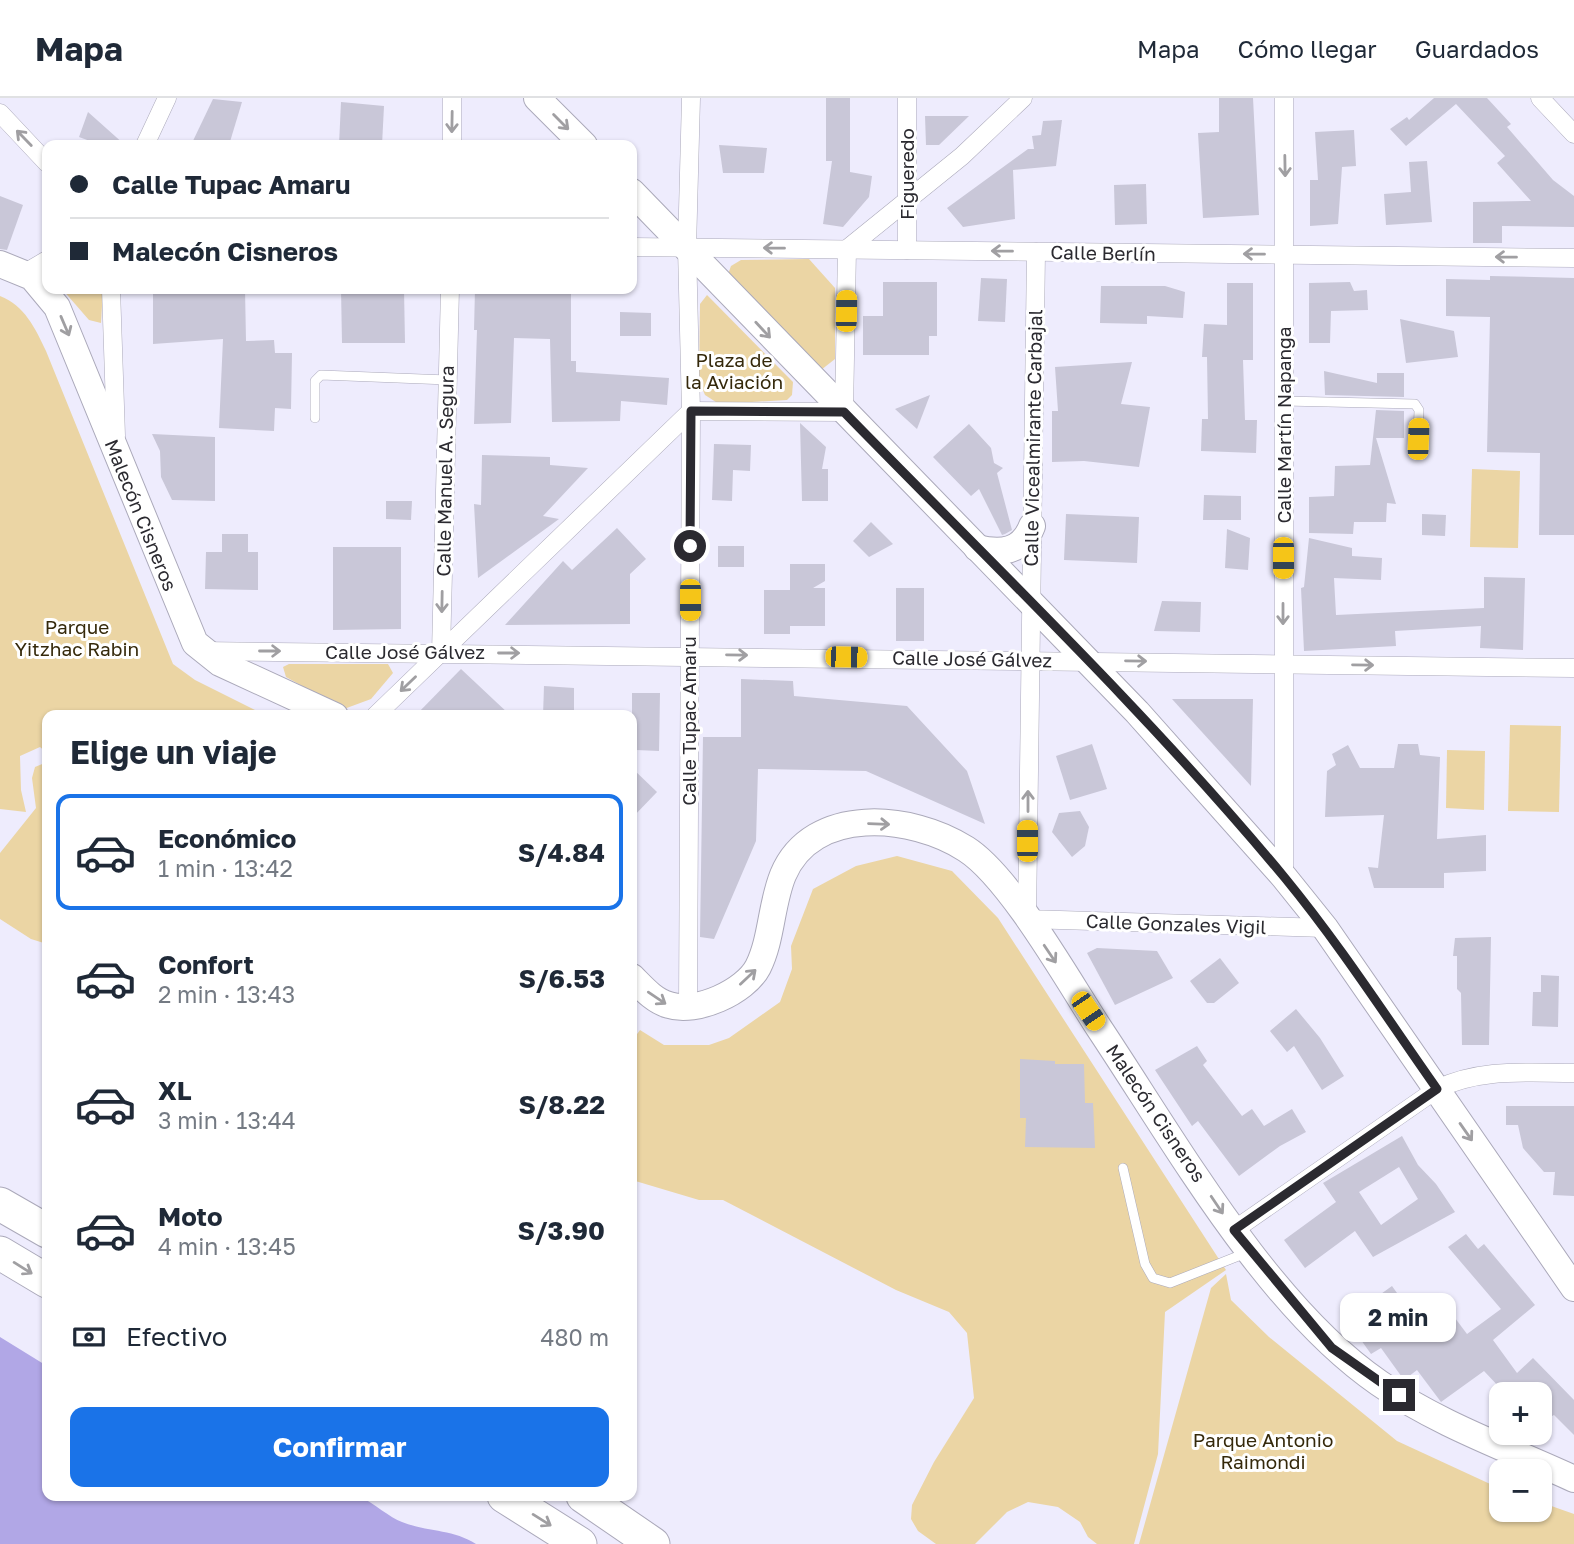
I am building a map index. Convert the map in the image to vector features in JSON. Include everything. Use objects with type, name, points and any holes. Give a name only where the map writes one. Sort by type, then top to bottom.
[{"type":"highway","points":[[0,1204],[42,1228]]},
{"type":"highway","points":[[0,1253],[42,1278]]},
{"type":"highway","points":[[512,1501],[580,1544]]},
{"type":"highway","points":[[590,1501],[653,1544]]},
{"type":"street","points":[[147,140],[167,98]]},
{"type":"street","points":[[452,98],[452,140]]},
{"type":"street","points":[[537,98],[579,140]]},
{"type":"street","name":"Calle Tupac Amaru","points":[[688,1007],[691,411],[687,248],[691,98]]},
{"type":"street","name":"Figueredo","points":[[907,98],[907,250]]},
{"type":"street","points":[[844,412],[847,249],[906,202],[1023,98]]},
{"type":"street","name":"Calle Martín Napanga","points":[[1283,98],[1286,255],[1282,664],[1284,877]]},
{"type":"street","points":[[1540,98],[1574,134]]},
{"type":"street","points":[[0,113],[42,158]]},
{"type":"street","points":[[637,197],[1088,661],[1284,877],[1325,928],[1574,1288]]},
{"type":"street","name":"Calle Berlín","points":[[637,247],[1574,258]]},
{"type":"street","name":"Calle Vicealmirante Carbajal","points":[[1027,919],[1036,252]]},
{"type":"street","name":"Malecón Cisneros","points":[[0,264],[36,266],[42,285]]},
{"type":"street","name":"Malecón Cisneros","points":[[48,294],[57,307],[185,623],[201,651]]},
{"type":"street","points":[[111,294],[117,458]]},
{"type":"street","name":"Calle Manuel A. Segura","points":[[441,653],[450,294]]},
{"type":"street","points":[[381,710],[691,411],[844,412]]},
{"type":"street","points":[[977,548],[995,552],[1007,551],[1022,542],[1032,526]]},
{"type":"street","points":[[201,651],[220,663],[322,710]]},
{"type":"street","name":"Calle José Gálvez","points":[[201,651],[690,654],[1574,668]]},
{"type":"street","name":"Malecón Cisneros","points":[[688,1007],[732,991],[755,972],[782,878],[791,858],[807,840],[825,830],[877,822],[941,835],[968,850],[983,864],[1027,919],[1234,1230],[1332,1348],[1380,1384],[1436,1416],[1574,1479]]},
{"type":"street","name":"Calle Gonzales Vigil","points":[[1027,919],[1325,928]]},
{"type":"street","points":[[637,982],[659,1002],[674,1007],[688,1007]]},
{"type":"street","points":[[1234,1230],[1437,1089],[1458,1079],[1483,1072],[1574,1073]]},
{"type":"lane","points":[[315,418],[315,381],[321,375],[448,380]]},
{"type":"lane","points":[[1284,401],[1415,404],[1419,410],[1418,439]]},
{"type":"lane","points":[[1123,1168],[1145,1264],[1153,1278],[1170,1283],[1251,1251]]},
{"type":"green space","name":"Plaza de la Aviación","points":[[809,259],[835,288],[835,359],[821,370],[727,277],[731,266],[741,260]]},
{"type":"green space","points":[[66,294],[103,294],[101,323],[89,320]]},
{"type":"green space","name":"Plaza de la Aviación","points":[[707,295],[793,382],[792,395],[787,400],[719,404],[705,395],[699,381],[700,304]]},
{"type":"green space","name":"Parque Yitzhac Rabin","points":[[0,296],[23,312],[46,351],[173,664],[195,680],[255,710],[42,710],[42,749],[40,747],[20,756],[21,790],[26,812],[0,809]]},
{"type":"green space","points":[[1472,469],[1520,471],[1518,548],[1470,547]]},
{"type":"green space","points":[[289,664],[388,664],[393,673],[371,699],[344,709],[286,677],[283,667]]},
{"type":"green space","points":[[1510,725],[1561,726],[1559,812],[1508,811]]},
{"type":"green space","points":[[1447,750],[1485,751],[1484,810],[1446,808]]},
{"type":"green space","points":[[42,764],[42,942],[31,939],[0,919],[0,853],[36,808],[32,778],[35,767]]},
{"type":"green space","points":[[897,856],[952,871],[998,918],[1226,1270],[1165,1312],[1158,1454],[1134,1544],[1097,1544],[1088,1537],[1080,1522],[1058,1507],[1028,1502],[1007,1512],[975,1544],[936,1544],[918,1531],[911,1519],[912,1505],[934,1462],[974,1398],[967,1333],[949,1312],[896,1290],[723,1200],[699,1200],[637,1181],[637,1034],[640,1030],[664,1045],[709,1045],[729,1038],[780,1002],[792,969],[791,946],[813,889],[856,866]]},
{"type":"green space","name":"Parque Antonio Raimondi","points":[[1226,1274],[1231,1300],[1269,1337],[1397,1441],[1489,1483],[1489,1522],[1552,1522],[1552,1506],[1574,1514],[1574,1544],[1139,1544],[1211,1288]]},
{"type":"shaded area","points":[[0,1337],[42,1363],[42,1501],[368,1501],[402,1522],[449,1533],[476,1544],[0,1544]]},
{"type":"building","points":[[826,98],[850,98],[850,172],[872,176],[869,197],[843,227],[823,224],[832,161],[826,161]]},
{"type":"building","points":[[1219,98],[1253,98],[1259,215],[1203,218],[1198,133],[1219,132]]},
{"type":"building","points":[[1434,98],[1487,98],[1511,124],[1507,127],[1553,180],[1574,196],[1574,227],[1502,226],[1502,243],[1473,243],[1473,202],[1531,201],[1497,163],[1505,156],[1456,104],[1406,146],[1390,129],[1407,117],[1409,120]]},
{"type":"building","points":[[213,99],[242,102],[231,140],[193,140]]},
{"type":"building","points":[[341,102],[384,106],[382,140],[339,140]]},
{"type":"building","points":[[88,112],[119,140],[87,140],[79,137]]},
{"type":"building","points":[[925,116],[969,116],[939,145],[926,145]]},
{"type":"building","points":[[1062,120],[1056,166],[1013,170],[1015,219],[963,227],[947,208],[1028,149],[1034,149],[1032,136],[1041,135],[1043,121]]},
{"type":"building","points":[[1354,130],[1356,166],[1342,167],[1338,224],[1310,226],[1310,180],[1318,180],[1315,132]]},
{"type":"building","points":[[719,145],[767,148],[764,173],[723,173]]},
{"type":"building","points":[[1427,161],[1432,222],[1386,225],[1384,194],[1411,192],[1409,162]]},
{"type":"building","points":[[1146,184],[1147,224],[1115,225],[1114,185]]},
{"type":"building","points":[[0,196],[23,205],[7,250],[0,249]]},
{"type":"building","points":[[1490,276],[1574,278],[1574,535],[1539,535],[1540,453],[1487,452],[1490,317],[1446,316],[1446,279],[1490,280]]},
{"type":"building","points":[[981,278],[1007,279],[1005,322],[978,321]]},
{"type":"building","points":[[883,282],[937,282],[937,336],[929,336],[929,355],[863,355],[863,316],[883,316]]},
{"type":"building","points":[[1350,282],[1354,291],[1367,290],[1368,310],[1331,311],[1330,343],[1309,343],[1309,283]]},
{"type":"building","points":[[1227,283],[1253,283],[1253,360],[1243,360],[1245,420],[1257,420],[1256,453],[1201,451],[1202,419],[1208,419],[1207,357],[1202,357],[1204,324],[1227,325]]},
{"type":"building","points":[[1101,286],[1165,286],[1185,292],[1183,318],[1147,316],[1147,324],[1100,323]]},
{"type":"building","points":[[153,294],[245,294],[246,341],[274,340],[275,353],[292,353],[291,409],[275,408],[274,431],[219,428],[223,339],[153,344]]},
{"type":"building","points":[[341,294],[404,294],[405,343],[342,343]]},
{"type":"building","points":[[475,294],[571,294],[571,361],[576,361],[576,372],[669,378],[667,405],[621,401],[620,421],[552,422],[550,339],[514,338],[511,423],[474,424],[477,330],[474,330]]},
{"type":"building","points":[[620,312],[651,313],[651,336],[620,336]]},
{"type":"building","points":[[1400,319],[1454,331],[1458,357],[1406,363]]},
{"type":"building","points":[[1132,362],[1121,404],[1150,407],[1139,467],[1084,461],[1052,462],[1052,411],[1058,411],[1055,367]]},
{"type":"building","points":[[1324,371],[1377,383],[1377,373],[1404,373],[1404,397],[1325,395]]},
{"type":"building","points":[[930,395],[917,429],[895,409]]},
{"type":"building","points":[[1376,410],[1404,411],[1404,438],[1376,438],[1396,504],[1387,503],[1386,522],[1354,522],[1353,534],[1309,533],[1309,497],[1334,496],[1335,466],[1370,465]]},
{"type":"building","points":[[800,423],[826,447],[822,469],[828,469],[828,501],[802,501]]},
{"type":"building","points":[[969,424],[991,448],[994,463],[1003,468],[997,473],[1012,530],[1002,535],[979,489],[971,496],[933,457]]},
{"type":"building","points":[[152,434],[215,437],[215,501],[172,500],[161,477],[160,451]]},
{"type":"building","points":[[714,444],[751,445],[750,471],[733,470],[732,501],[712,500]]},
{"type":"building","points":[[482,455],[550,457],[550,465],[588,468],[543,516],[559,519],[478,578],[474,504],[481,505]]},
{"type":"building","points":[[1204,495],[1241,496],[1241,520],[1203,520]]},
{"type":"building","points":[[386,501],[412,501],[411,520],[386,519]]},
{"type":"building","points":[[1066,514],[1139,517],[1137,563],[1064,560]]},
{"type":"building","points":[[1422,514],[1446,515],[1445,536],[1422,535]]},
{"type":"building","points":[[871,522],[893,544],[869,557],[853,541]]},
{"type":"building","points":[[617,528],[646,559],[630,574],[630,624],[505,625],[563,561],[572,570]]},
{"type":"building","points":[[1227,529],[1250,538],[1248,570],[1225,568]]},
{"type":"building","points":[[222,534],[248,534],[248,552],[258,552],[258,590],[205,589],[206,552],[222,552]]},
{"type":"building","points":[[1309,538],[1352,548],[1352,556],[1382,558],[1381,580],[1334,578],[1336,615],[1484,608],[1484,577],[1525,578],[1523,650],[1480,648],[1481,626],[1395,631],[1396,646],[1304,651],[1301,588],[1304,587]]},
{"type":"building","points":[[718,546],[744,546],[744,567],[718,567]]},
{"type":"building","points":[[333,547],[401,547],[401,629],[333,630]]},
{"type":"building","points":[[790,564],[825,564],[825,581],[813,588],[825,588],[825,626],[790,626],[790,634],[764,634],[764,590],[790,590]]},
{"type":"building","points":[[896,588],[924,588],[924,641],[896,641]]},
{"type":"building","points":[[1162,601],[1201,602],[1200,632],[1154,631]]},
{"type":"building","points":[[461,669],[505,710],[421,710]]},
{"type":"building","points":[[741,679],[793,681],[794,696],[907,706],[967,771],[985,824],[866,771],[758,769],[756,841],[714,939],[700,937],[703,737],[741,737]]},
{"type":"building","points":[[544,686],[574,688],[574,710],[543,710]]},
{"type":"building","points":[[632,693],[660,693],[659,751],[637,750],[637,710],[632,710]]},
{"type":"building","points":[[1172,699],[1253,699],[1251,786]]},
{"type":"building","points":[[1092,744],[1107,789],[1070,800],[1056,756]]},
{"type":"building","points":[[1398,744],[1418,744],[1420,755],[1440,757],[1437,839],[1486,835],[1486,871],[1444,873],[1444,888],[1374,888],[1368,867],[1378,868],[1384,815],[1325,817],[1327,771],[1336,765],[1332,754],[1348,745],[1360,768],[1394,768]]},
{"type":"building","points":[[637,773],[657,792],[637,813]]},
{"type":"building","points":[[1080,811],[1089,827],[1085,846],[1072,857],[1052,832],[1059,813]]},
{"type":"building","points":[[1491,937],[1489,1045],[1462,1045],[1461,993],[1457,989],[1457,956],[1453,956],[1455,938]]},
{"type":"building","points":[[1097,948],[1157,951],[1173,978],[1115,1005],[1087,953]]},
{"type":"building","points":[[1220,958],[1239,983],[1214,1003],[1207,1003],[1190,981]]},
{"type":"building","points":[[1541,975],[1559,976],[1558,1027],[1532,1026],[1533,992],[1541,992]]},
{"type":"building","points":[[1296,1009],[1320,1038],[1344,1076],[1322,1090],[1294,1046],[1287,1052],[1270,1031]]},
{"type":"building","points":[[1197,1046],[1207,1061],[1203,1065],[1242,1116],[1252,1109],[1264,1126],[1292,1109],[1306,1132],[1280,1146],[1239,1176],[1198,1121],[1192,1126],[1155,1070]]},
{"type":"building","points":[[1020,1059],[1055,1061],[1055,1064],[1084,1064],[1085,1103],[1093,1103],[1095,1148],[1025,1147],[1026,1118],[1020,1118]]},
{"type":"building","points":[[1506,1106],[1574,1106],[1574,1196],[1553,1195],[1555,1172],[1544,1172],[1523,1148],[1518,1125],[1506,1125]]},
{"type":"building","points":[[1402,1136],[1418,1165],[1436,1184],[1455,1212],[1373,1257],[1355,1231],[1305,1268],[1284,1240],[1336,1202],[1323,1183]],"holes":[[[1399,1167],[1418,1199],[1381,1225],[1359,1192]]]},
{"type":"building","points":[[1466,1234],[1478,1249],[1484,1244],[1535,1305],[1493,1340],[1517,1373],[1533,1358],[1574,1400],[1574,1435],[1552,1416],[1552,1382],[1494,1382],[1484,1371],[1441,1402],[1417,1370],[1404,1380],[1381,1348],[1371,1354],[1346,1319],[1392,1286],[1417,1321],[1443,1302],[1467,1334],[1501,1309],[1448,1247]]},
{"type":"route","points":[[690,546],[691,411],[844,412],[1137,712],[1284,877],[1325,928],[1437,1089],[1234,1230],[1332,1348],[1399,1395]]}]
